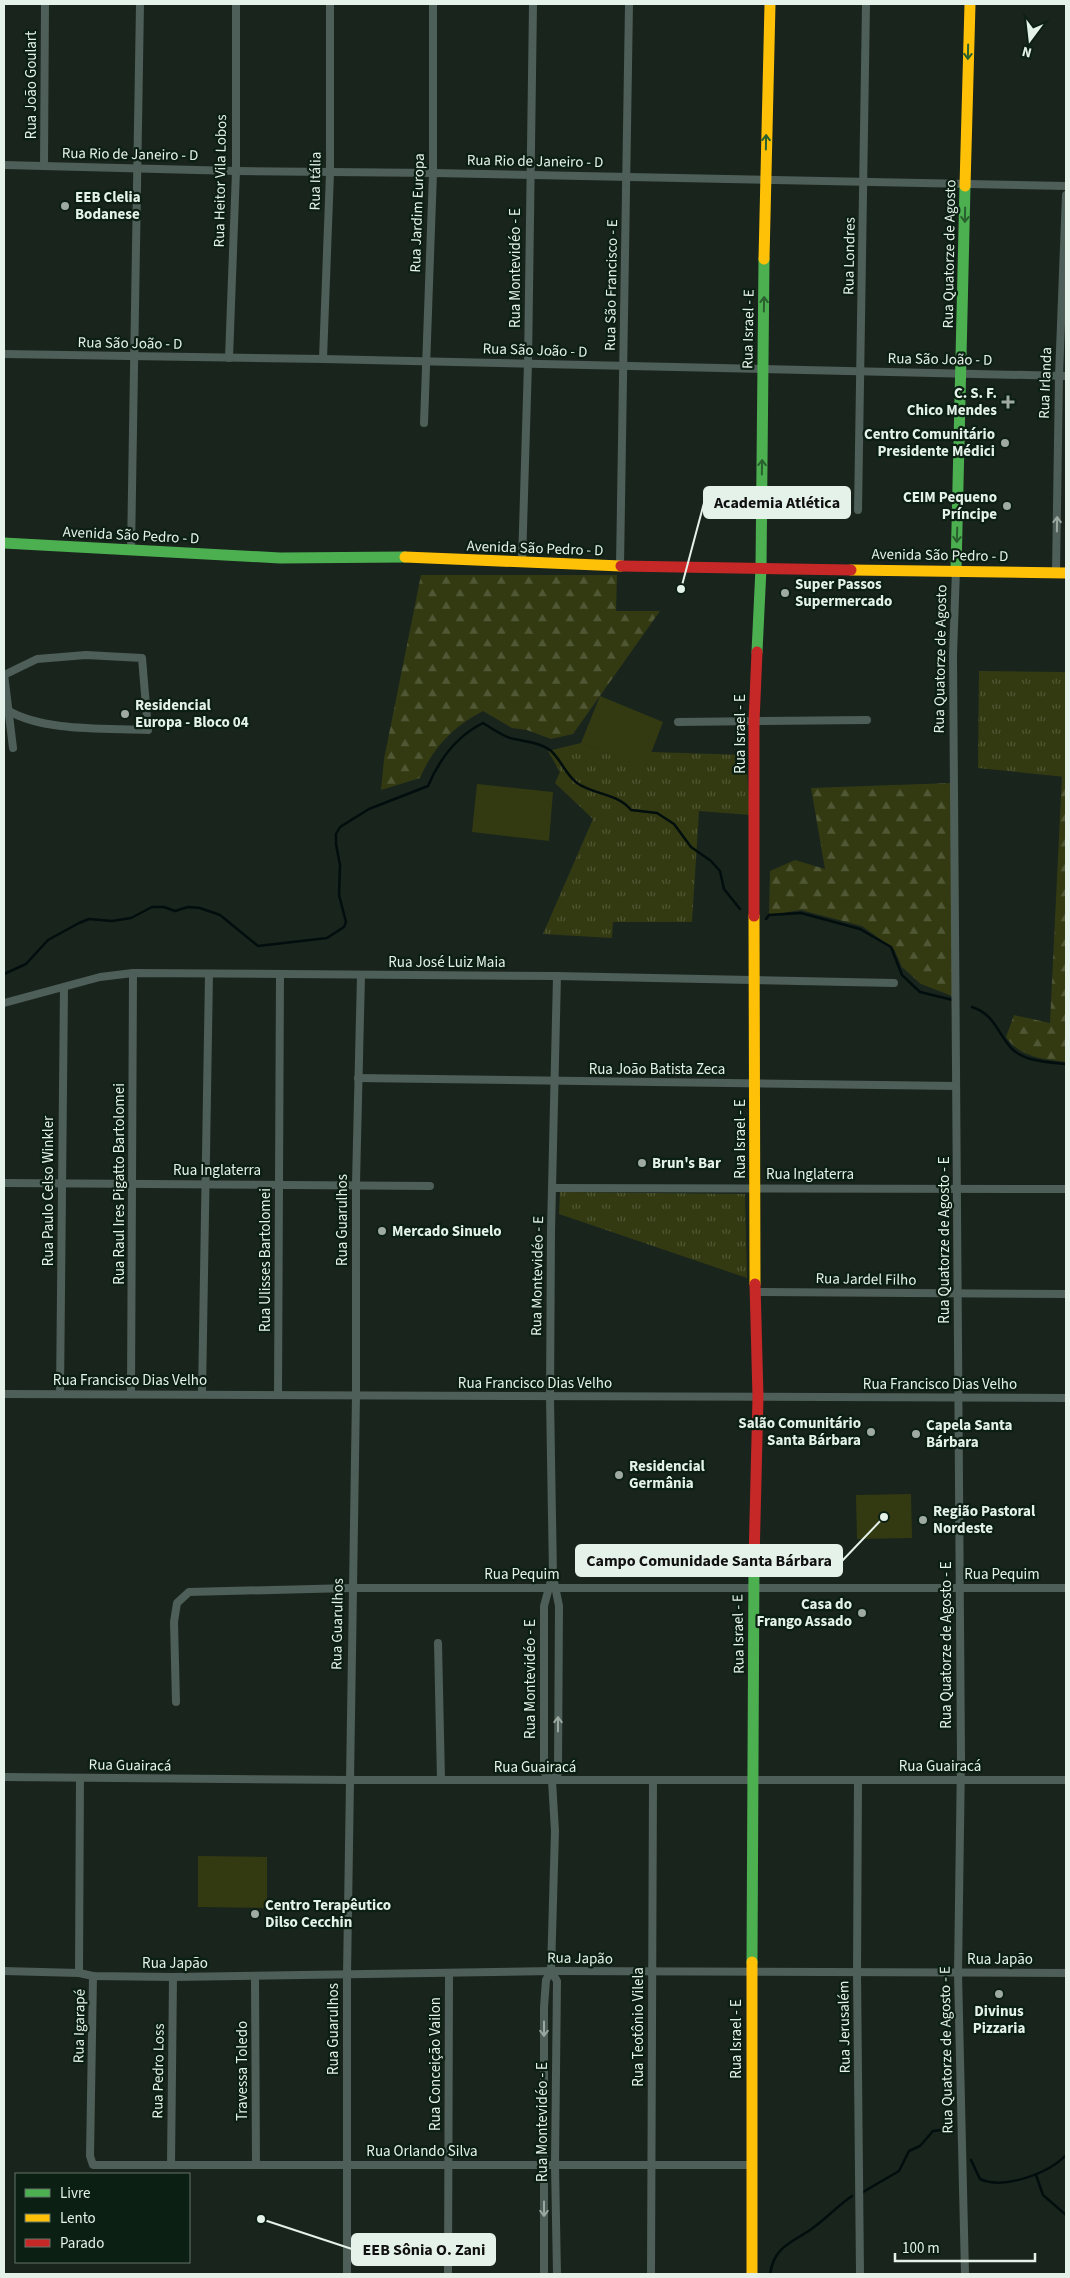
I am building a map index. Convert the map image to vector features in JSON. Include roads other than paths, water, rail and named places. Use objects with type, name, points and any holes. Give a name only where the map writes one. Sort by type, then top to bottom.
[{"type":"street","name":"Rua João Goulart","points":[[44,166],[45,4]]},
{"type":"street","points":[[131,551],[140,4]]},
{"type":"street","name":"Rua Heitor Vila Lobos","points":[[229,358],[236,171],[236,4]]},
{"type":"street","name":"Rua Itália","points":[[323,359],[330,173],[330,4]]},
{"type":"street","name":"Rua Jardim Europa","points":[[424,423],[433,173],[433,4]]},
{"type":"street","name":"Rua Montevidéo - E","points":[[522,562],[528,363],[529,175],[533,4]]},
{"type":"street","name":"Rua São Francisco - E","points":[[620,566],[629,4]]},
{"type":"street","name":"Rua Israel - E","points":[[752,2274],[753,1588],[758,1397],[754,1187],[754,722],[761,568],[765,180],[770,4]]},
{"type":"street","name":"Rua Londres","points":[[858,510],[865,182],[866,4]]},
{"type":"street","name":"Rua Quatorze de Agosto","points":[[956,1015],[953,655],[962,373],[970,4]]},
{"type":"street","name":"Rua Rio de Janeiro - D","points":[[4,165],[330,173],[433,173],[1066,186]]},
{"type":"street","name":"Rua Irlanda","points":[[1061,572],[1062,376],[1066,195]]},
{"type":"street","name":"Rua São João - D","points":[[4,354],[528,363],[623,367],[1062,376]]},
{"type":"street","name":"Avenida São Pedro - D","points":[[4,543],[280,558],[402,558],[620,566],[1061,572]]},
{"type":"street","points":[[7,710],[21,718],[51,724],[148,730],[142,658],[86,654],[37,659],[4,675],[7,710],[13,748]]},
{"type":"street","points":[[678,722],[867,720]]},
{"type":"street","name":"Rua José Luiz Maia","points":[[4,1004],[100,977],[133,973],[280,976],[558,976],[894,983]]},
{"type":"street","name":"Rua Raul Ires Pigatto Bartolomei","points":[[131,1394],[133,973]]},
{"type":"street","points":[[202,1394],[209,974]]},
{"type":"street","name":"Rua Guarulhos","points":[[347,2274],[347,1975],[351,1588],[356,1395],[356,1184],[361,975]]},
{"type":"street","name":"Rua Ulisses Bartolomei","points":[[278,1395],[280,976]]},
{"type":"street","name":"Rua Montevidéo - E","points":[[552,1781],[558,1773],[559,1606],[553,1587],[550,1397],[551,1232],[558,976]]},
{"type":"street","name":"Rua Paulo Celso Winkler","points":[[60,1394],[64,988]]},
{"type":"street","name":"Rua Quatorze de Agosto - E","points":[[956,1015],[961,1780],[958,1973],[965,2274]]},
{"type":"street","name":"Rua João Batista Zeca","points":[[358,1078],[956,1086]]},
{"type":"street","name":"Rua Inglaterra","points":[[4,1183],[430,1186]]},
{"type":"street","name":"Rua Inglaterra","points":[[553,1188],[754,1187],[1066,1190]]},
{"type":"street","name":"Rua Jardel Filho","points":[[755,1292],[1066,1294]]},
{"type":"street","name":"Rua Francisco Dias Velho","points":[[4,1394],[1066,1398]]},
{"type":"street","name":"Rua Montevidéo - E","points":[[544,2274],[544,2007],[546,1980],[551,1971],[555,1831],[552,1781],[545,1773],[544,1767],[544,1606],[553,1587]]},
{"type":"street","name":"Rua Pequim","points":[[176,1702],[174,1622],[178,1603],[190,1592],[278,1588],[1066,1588]]},
{"type":"street","points":[[438,1643],[441,1780]]},
{"type":"street","name":"Rua Guairacá","points":[[4,1777],[552,1781],[1066,1780]]},
{"type":"street","name":"Rua Igarapé","points":[[80,1778],[79,1973],[93,1976],[90,2156],[93,2165]]},
{"type":"street","name":"Rua Teotônio Vilela","points":[[651,2274],[653,2165],[653,1780]]},
{"type":"street","name":"Rua Jerusalém","points":[[858,1780],[857,1973],[860,2274]]},
{"type":"street","points":[[4,1971],[79,1973]]},
{"type":"street","name":"Rua Montevidéo - E","points":[[551,1971],[557,1981],[555,2165],[557,2274]]},
{"type":"street","name":"Rua Japão","points":[[93,1976],[449,1974],[551,1971],[652,1973],[1066,1972]]},
{"type":"street","name":"Rua Conceição Vailon","points":[[448,2274],[449,1974]]},
{"type":"street","name":"Travessa Toledo","points":[[255,1976],[256,2165]]},
{"type":"street","name":"Rua Pedro Loss","points":[[171,2165],[173,1977]]},
{"type":"street","name":"Rua Orlando Silva","points":[[93,2165],[752,2165]]},
{"type":"waterway","points":[[4,974],[26,964],[48,940],[79,923],[89,919],[112,921],[131,918],[152,907],[164,907],[175,911],[188,907],[200,908],[220,915],[258,946],[327,938],[344,927],[346,922],[339,895],[340,865],[336,834],[340,827],[369,809],[428,786],[443,758],[457,742],[483,723],[507,737],[546,747],[554,754],[569,775],[584,787],[619,800],[631,810],[657,813],[674,824],[691,847],[711,861],[720,871],[724,889],[740,909]]},
{"type":"waterway","points":[[766,919],[769,915],[801,913],[860,929],[891,947],[902,975],[920,992],[953,1000]]},
{"type":"waterway","points":[[972,1007],[990,1019],[1006,1042],[1017,1053],[1030,1059],[1066,1064]]},
{"type":"waterway","points":[[863,2192],[899,2171],[909,2151],[920,2146],[933,2131],[941,2130],[947,2133]]},
{"type":"waterway","points":[[971,2160],[980,2179],[990,2182],[1001,2182],[1026,2178],[1049,2168],[1066,2155]]},
{"type":"waterway","points":[[1036,2175],[1043,2195],[1066,2215]]},
{"type":"waterway","points":[[770,2274],[775,2258],[784,2247],[815,2226],[852,2196]]},
{"type":"place","name":"EEB Clelia Bodanese","points":[[65,206]]},
{"type":"place","name":"C. S. F. Chico Mendes","points":[[1008,402]]},
{"type":"place","name":"Centro Comunitário Presidente Médici","points":[[1005,443]]},
{"type":"place","name":"CEIM Pequeno Príncipe","points":[[1007,506]]},
{"type":"place","name":"Academia Atlética","points":[[681,589]]},
{"type":"place","name":"Super Passos Supermercado","points":[[785,593]]},
{"type":"place","name":"Residencial Europa - Bloco 04","points":[[125,714]]},
{"type":"place","name":"Brun's Bar","points":[[642,1163]]},
{"type":"place","name":"Mercado Sinuelo","points":[[382,1231]]},
{"type":"place","name":"Salão Comunitário Santa Bárbara","points":[[871,1432]]},
{"type":"place","name":"Capela Santa Bárbara","points":[[916,1434]]},
{"type":"place","name":"Residencial Germânia","points":[[619,1475]]},
{"type":"place","name":"Campo Comunidade Santa Bárbara","points":[[884,1517]]},
{"type":"place","name":"Região Pastoral Nordeste","points":[[923,1520]]},
{"type":"place","name":"Casa do Frango Assado","points":[[862,1613]]},
{"type":"place","name":"Centro Terapêutico Dilso Cecchin","points":[[255,1914]]},
{"type":"place","name":"Divinus Pizzaria","points":[[999,1994]]},
{"type":"place","name":"EEB Sônia O. Zani","points":[[261,2219]]}]
